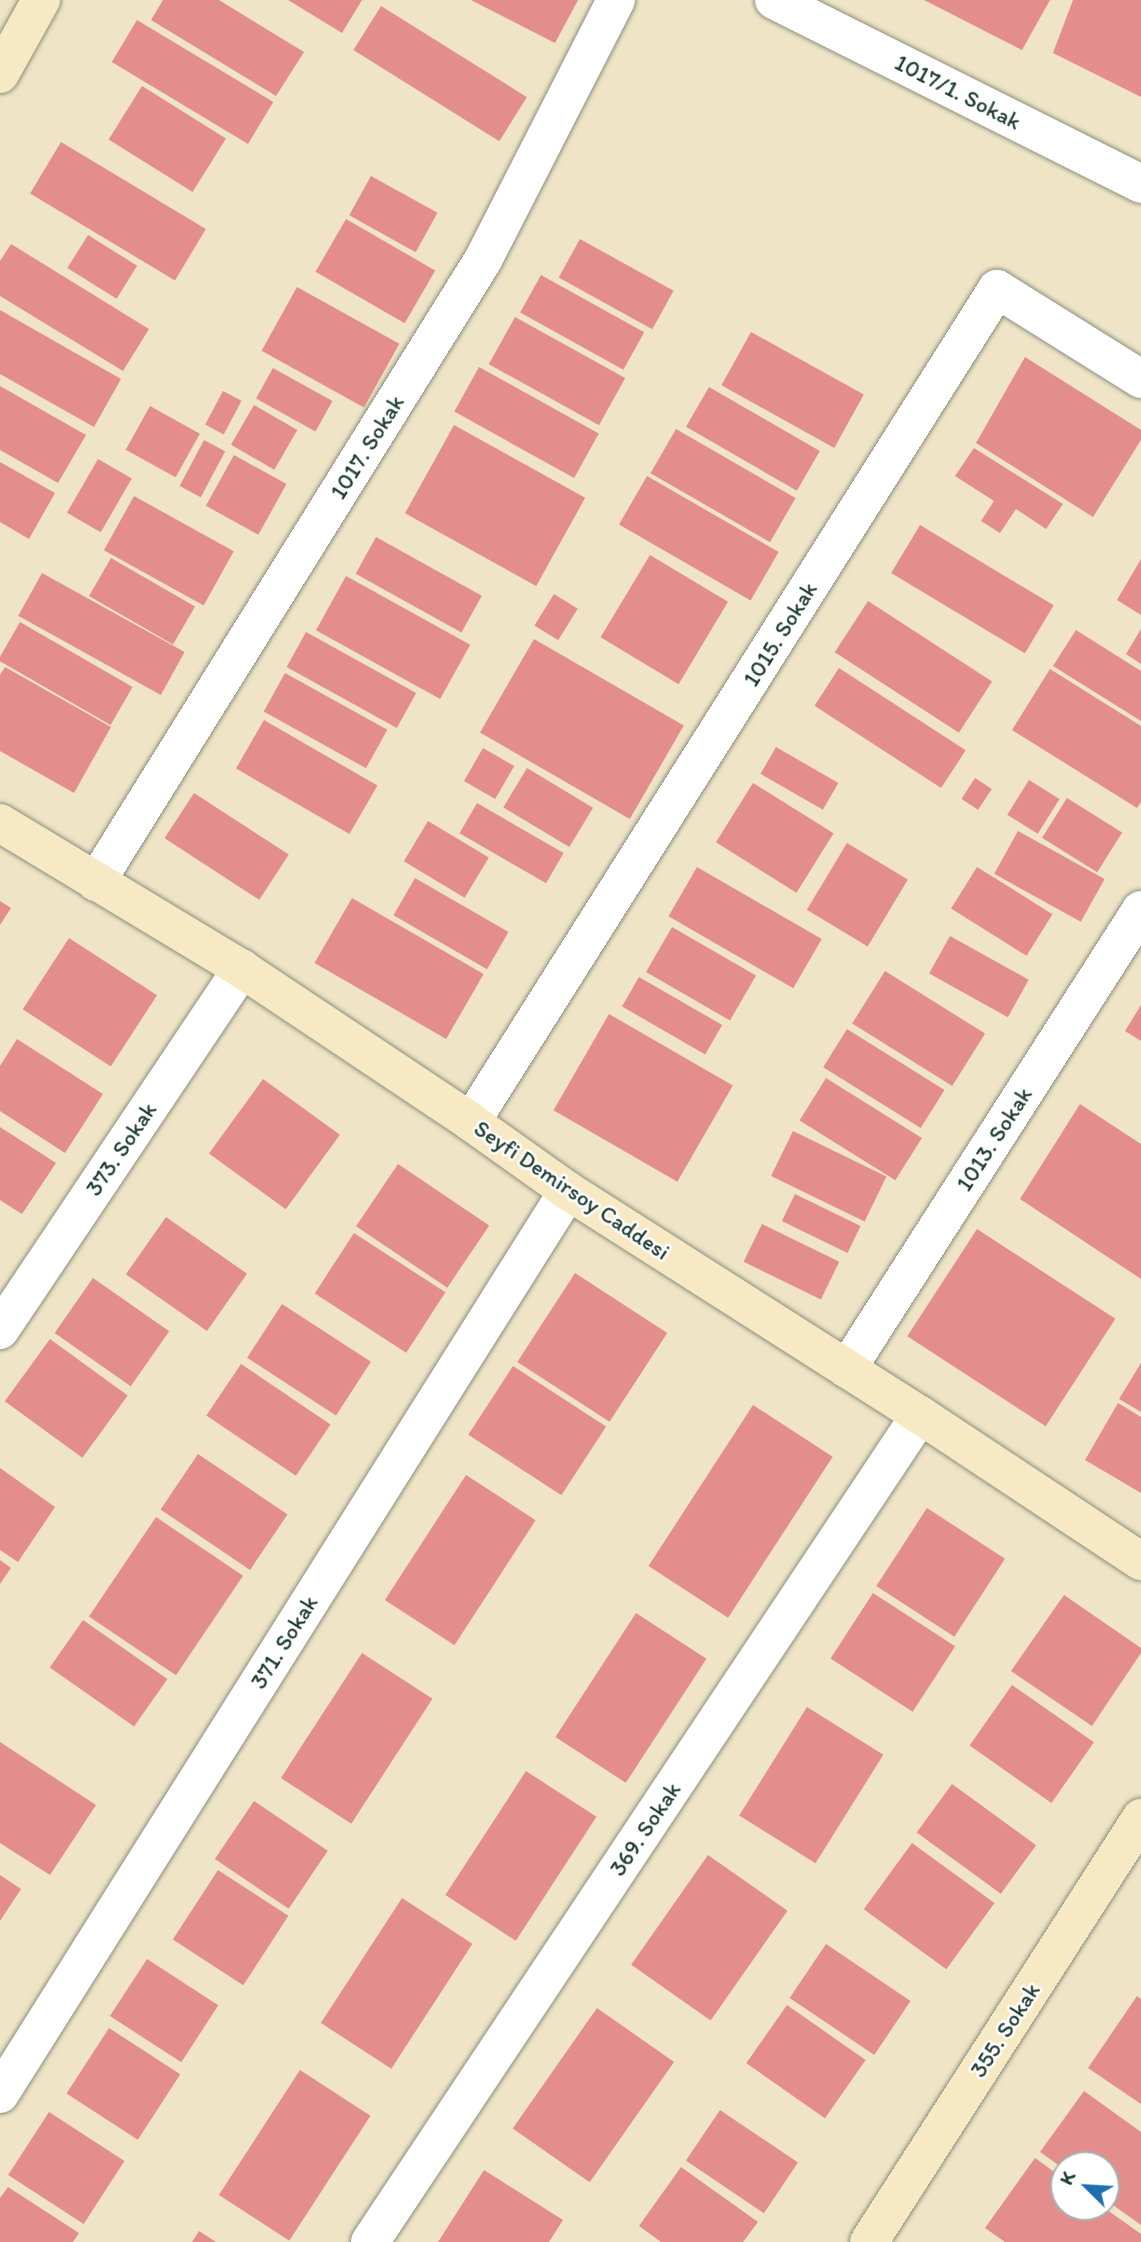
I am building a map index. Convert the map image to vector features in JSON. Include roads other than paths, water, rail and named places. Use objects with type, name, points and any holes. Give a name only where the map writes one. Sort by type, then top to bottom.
[{"type":"main road","points":[[0,74],[41,0]]},
{"type":"main road","name":"Seyfi Demirsoy Caddesi","points":[[0,823],[242,969],[471,1122],[568,1191],[920,1415],[1141,1561]]},
{"type":"main road","name":"355. Sokak","points":[[869,2242],[1141,1818]]},
{"type":"street","name":"1017. Sokak","points":[[96,882],[483,260],[616,0]]},
{"type":"street","name":"1017/1. Sokak","points":[[775,0],[1141,184]]},
{"type":"street","name":"1015. Sokak","points":[[471,1122],[997,289],[1141,379]]},
{"type":"street","name":"1013. Sokak","points":[[847,1369],[1141,910]]},
{"type":"street","name":"373. Sokak","points":[[0,1330],[242,969]]},
{"type":"street","name":"371. Sokak","points":[[0,2094],[568,1191]]},
{"type":"street","name":"369. Sokak","points":[[370,2242],[920,1415]]}]
